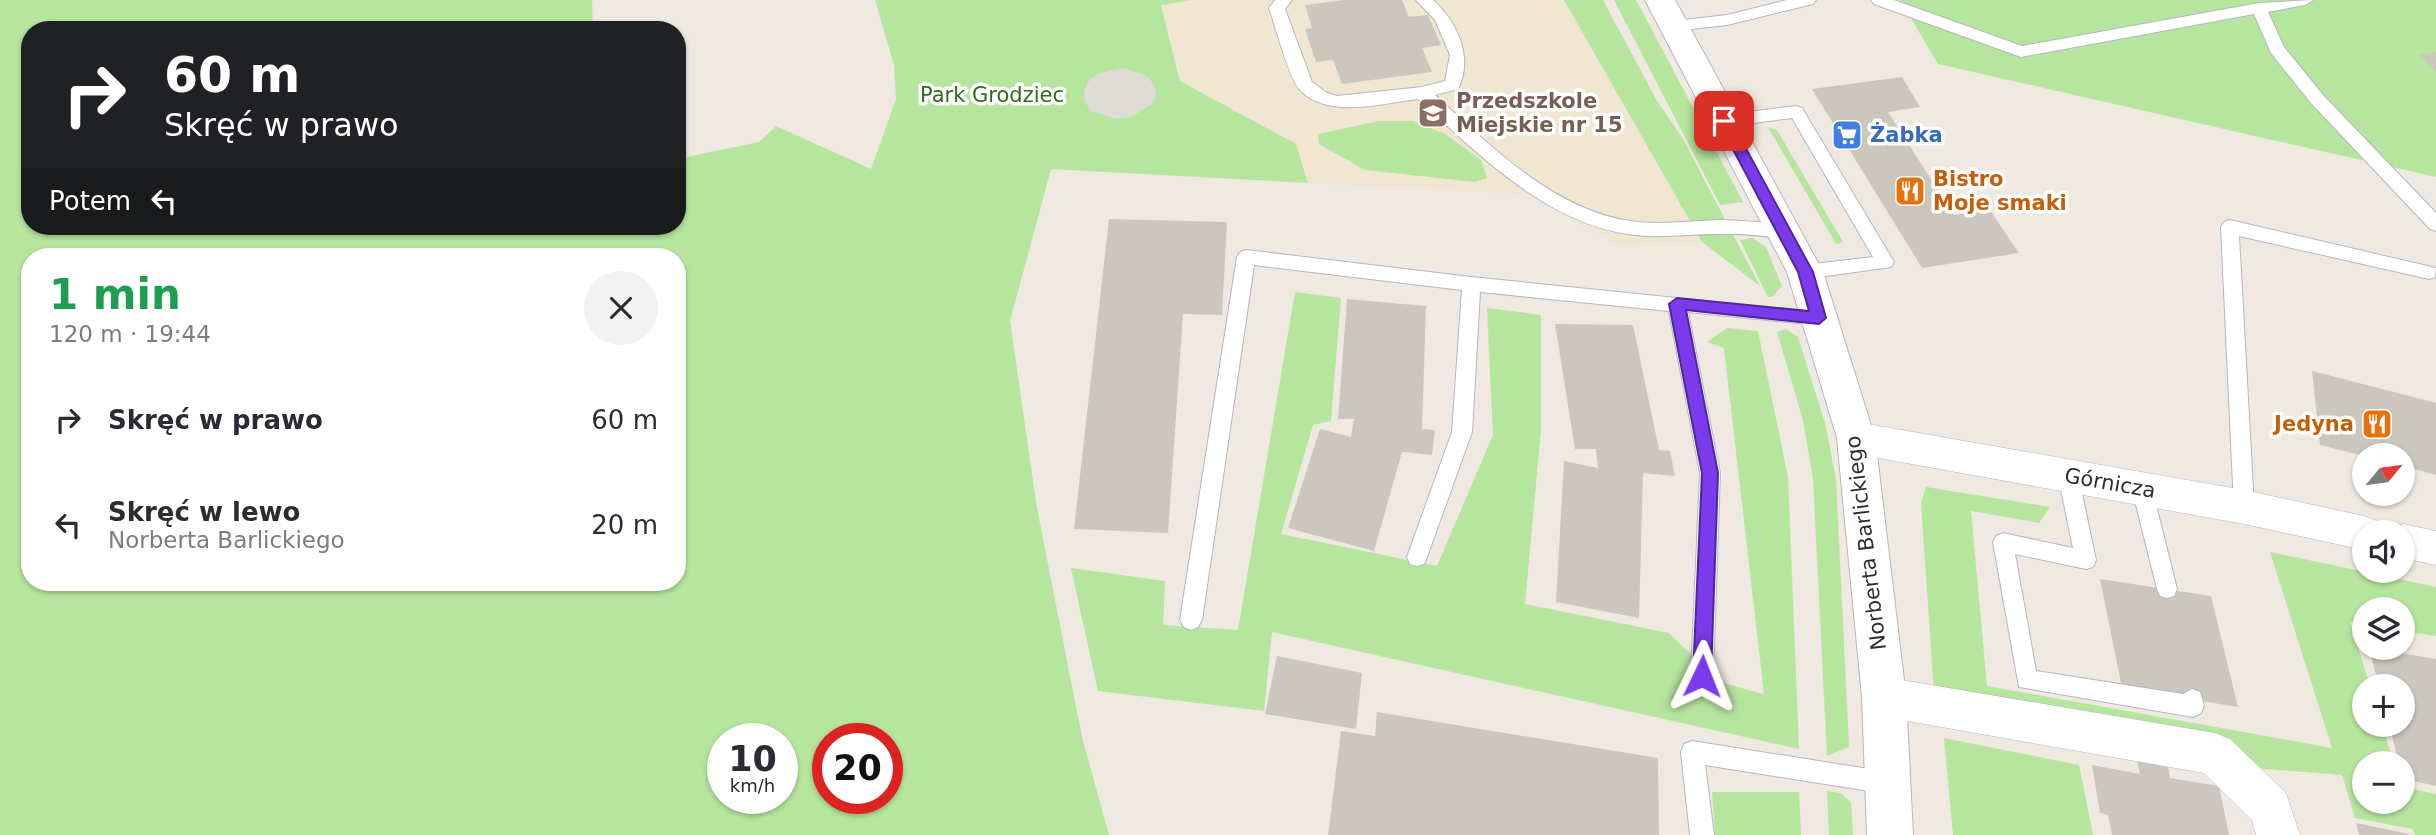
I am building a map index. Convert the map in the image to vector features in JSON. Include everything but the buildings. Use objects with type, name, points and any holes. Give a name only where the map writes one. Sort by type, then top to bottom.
[{"type":"street","name":"Norberta Barlickiego","points":[[1667,13],[1805,272],[1856,438],[1885,697],[1890,835]]},
{"type":"street","name":"Górnicza","points":[[1856,438],[2245,507],[2352,530]]},
{"type":"street","points":[[2415,544],[2436,548]]},
{"type":"street","points":[[1885,697],[2215,754],[2272,808],[2278,835]]},
{"type":"lane","points":[[1284,0],[1278,8],[1305,85],[1321,97],[1337,102],[1422,93],[1452,85],[1458,55],[1441,17],[1424,0]]},
{"type":"lane","points":[[1667,13],[1727,20],[1808,0]]},
{"type":"lane","points":[[1880,0],[2021,52],[2305,0]]},
{"type":"lane","points":[[2259,9],[2277,49],[2317,99],[2436,224]]},
{"type":"lane","points":[[1422,93],[1535,188],[1576,210],[1621,227],[1656,230],[1723,227],[1783,231]]},
{"type":"lane","points":[[1724,121],[1796,112],[1885,262],[1805,272]]},
{"type":"lane","points":[[2245,507],[2231,227],[2429,272]]},
{"type":"lane","points":[[1191,620],[1246,257],[1471,284],[1819,318]]},
{"type":"lane","points":[[1417,557],[1462,432],[1471,284]]},
{"type":"lane","points":[[1677,304],[1710,473],[1702,676]]},
{"type":"lane","points":[[2068,475],[2087,560],[2003,542],[2027,680],[2193,706],[2192,699]]},
{"type":"lane","points":[[2142,489],[2167,590]]},
{"type":"lane","points":[[1702,835],[1692,752],[1888,783]]},
{"type":"shaded area","name":"Przedszkole Miejskie nr 15","points":[[1193,0],[1564,0],[1702,242],[1620,246],[1528,194],[1308,183],[1296,144],[1180,81],[1161,5]]},
{"type":"shaded area","points":[[1123,68],[1147,76],[1154,85],[1156,95],[1152,104],[1131,117],[1116,119],[1091,111],[1085,102],[1084,92],[1088,82],[1097,74]]},
{"type":"green space","name":"Park Grodziec","points":[[0,0],[592,0],[593,21],[21,21],[21,235],[686,235],[686,157],[759,142],[776,126],[871,169],[896,99],[894,65],[875,0],[1193,0],[1161,5],[1180,81],[1296,144],[1308,183],[1051,169],[1010,321],[1037,508],[1082,737],[1109,835],[0,835]]},
{"type":"green space","points":[[1564,0],[1603,0],[1656,99],[1683,139],[1760,286],[1702,242]]},
{"type":"green space","points":[[1614,0],[1636,0],[1743,202],[1720,205]]},
{"type":"green space","points":[[1900,0],[2436,0],[2436,177],[1938,64]]},
{"type":"green space","points":[[1379,121],[1413,121],[1445,134],[1481,160],[1487,178],[1475,182],[1365,170],[1319,144],[1318,134]]},
{"type":"green space","points":[[1768,127],[1777,130],[1843,242],[1836,244]]},
{"type":"green space","points":[[1752,238],[1766,247],[1782,286],[1772,297],[1768,297],[1740,240]]},
{"type":"green space","points":[[1295,292],[1341,298],[1331,421],[1313,425],[1281,534],[1437,566],[1493,435],[1487,308],[1541,315],[1541,430],[1525,604],[1669,633],[1719,682],[1764,694],[1724,348],[1707,342],[1727,328],[1758,331],[1788,477],[1799,749],[1272,632],[1264,711],[1098,691],[1071,568],[1165,581],[1163,625],[1238,630]]},
{"type":"green space","points":[[1786,329],[1798,337],[1825,423],[1836,479],[1849,747],[1827,756],[1813,479],[1803,420],[1777,332]]},
{"type":"green space","points":[[1926,487],[2050,507],[2039,523],[1971,511],[1987,686],[2332,748],[2270,552],[2352,569],[2352,583],[2415,583],[2436,587],[2436,636],[2415,633],[2415,597],[2352,597],[2352,660],[2362,660],[2366,674],[2352,674],[2352,737],[2386,737],[2390,751],[2352,751],[2352,808],[2342,775],[2254,768],[1934,693],[1921,503]]},
{"type":"green space","points":[[1944,738],[2079,765],[2093,835],[1953,835]]},
{"type":"green space","points":[[2415,790],[2436,794],[2436,835],[2415,835],[2412,829],[2355,818],[2354,814],[2415,814]]},
{"type":"green space","points":[[1827,791],[1841,793],[1851,803],[1853,835],[1829,835]]},
{"type":"green space","points":[[1712,792],[1799,792],[1801,835],[1715,835]]},
{"type":"place","name":"Przedszkole Miejskie nr 15","points":[[1433,113]]},
{"type":"place","name":"Żabka","points":[[1847,135]]},
{"type":"place","name":"Bistro Moje smaki","points":[[1910,191]]},
{"type":"place","name":"Jedyna","points":[[2377,424]]},
{"type":"route","points":[[1702,676],[1710,473],[1677,304],[1819,318],[1805,272],[1724,121]]}]
